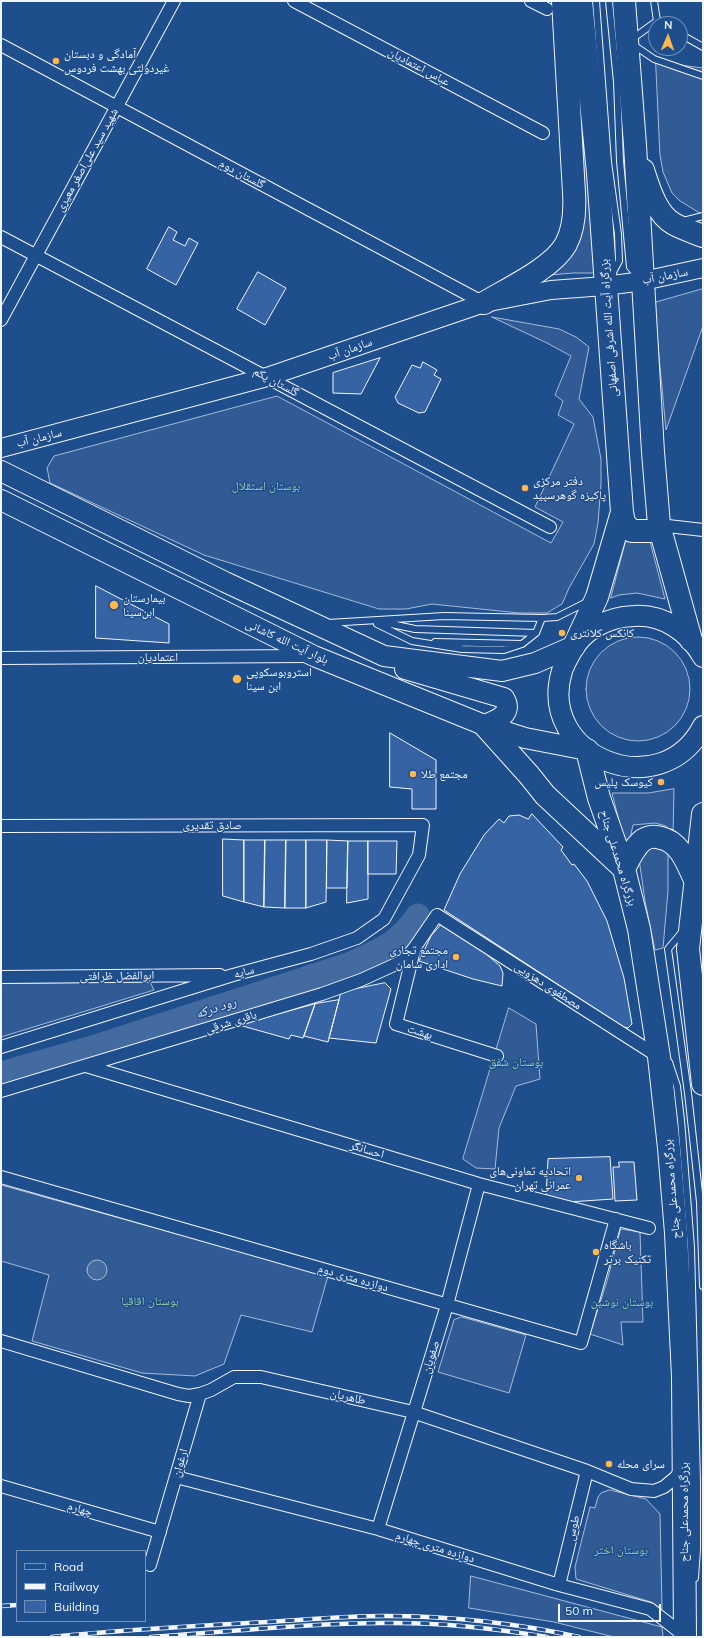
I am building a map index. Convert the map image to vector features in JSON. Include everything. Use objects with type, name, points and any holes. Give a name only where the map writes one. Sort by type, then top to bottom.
[{"type":"highway","name":"بزرگراه آیت الله اشرفی اصفهانی","points":[[574,646],[597,597],[622,512],[598,172],[581,1]]},
{"type":"highway","points":[[624,1],[635,145],[642,281],[659,525],[697,648]]},
{"type":"highway","points":[[484,303],[551,262],[566,244],[570,232],[575,208],[555,5]]},
{"type":"highway","points":[[635,145],[651,194],[660,211],[672,223],[703,236]]},
{"type":"highway","points":[[622,512],[624,523],[632,531],[651,531],[659,525]]},
{"type":"highway","points":[[484,725],[545,795],[624,868],[634,851],[644,840],[654,836],[666,839],[677,846],[700,879]]},
{"type":"highway","name":"بزرگراه محمدعلی جناح","points":[[587,750],[599,798],[624,868],[663,1052],[676,1233],[683,1377],[685,1637]]},
{"type":"highway","points":[[703,814],[700,879],[691,921],[688,949],[697,992],[703,1084]]},
{"type":"main road","name":"سازمان آب","points":[[1,448],[267,377],[484,303],[551,290],[605,286],[642,281],[703,268]]},
{"type":"main road","points":[[1,471],[225,582],[319,624],[384,656],[405,669],[504,698],[508,704],[507,710],[495,721],[484,725]]},
{"type":"main road","name":"بلوار آیت الله کاشانی","points":[[1,500],[314,656],[484,725],[525,738],[587,750]]},
{"type":"main road","points":[[697,648],[680,630],[660,620],[638,616],[623,616],[609,620],[596,626],[574,646],[562,670],[559,692],[560,703],[566,724],[575,738],[587,750],[605,762],[616,765],[626,767],[648,766],[666,761],[678,754],[694,740],[703,726]]},
{"type":"main road","points":[[384,656],[502,671],[535,663],[574,646]]},
{"type":"street","name":"شهید سید علی‌اصغر معیری","points":[[1,320],[174,1]]},
{"type":"street","name":"عباس اعتمادیان","points":[[294,1],[543,133]]},
{"type":"street","points":[[531,1],[555,5]]},
{"type":"street","name":"گلستان دوم","points":[[1,45],[484,303]]},
{"type":"street","name":"گلستان یکم","points":[[1,237],[550,527]]},
{"type":"street","points":[[659,525],[703,530]]},
{"type":"street","name":"اعتمادیان","points":[[1,658],[314,656]]},
{"type":"street","name":"صادق تقدیری","points":[[1,826],[423,825]]},
{"type":"street","name":"سایه","points":[[1,1047],[234,975],[311,954],[357,938],[384,919],[419,855],[423,825]]},
{"type":"street","name":"باقری شرقی","points":[[1,1091],[322,994],[361,980],[404,960],[437,915]]},
{"type":"street","name":"مصطفوی دهزویی","points":[[437,915],[663,1052]]},
{"type":"street","name":"بهشت","points":[[415,947],[396,1024],[497,1056]]},
{"type":"street","name":"ابوالفضل ظرافتی","points":[[1,977],[234,975]]},
{"type":"street","name":"احسانگر","points":[[86,1066],[479,1184],[649,1228]]},
{"type":"street","name":"دوازده متری دوم","points":[[1,1178],[581,1343],[616,1219]]},
{"type":"street","name":"صفویان","points":[[378,1529],[447,1305],[479,1184]]},
{"type":"street","name":"طاهریان","points":[[1,1341],[189,1396],[211,1390],[234,1377],[261,1377],[413,1412],[587,1471],[632,1489],[654,1491],[664,1487],[676,1477],[684,1466]]},
{"type":"street","name":"ارغوان","points":[[150,1565],[200,1394]]},
{"type":"street","name":"طوس","points":[[559,1585],[587,1471]]},
{"type":"street","name":"دوازده متری چهارم","points":[[176,1477],[378,1529],[559,1585],[650,1609],[666,1620],[685,1637]]},
{"type":"street","name":"چهارم","points":[[1,1486],[160,1532]]},
{"type":"lane","points":[[596,1],[608,162],[618,234],[619,261],[605,286]]},
{"type":"lane","points":[[609,1],[617,82],[620,161],[630,267],[642,281]]},
{"type":"lane","points":[[654,1],[658,16]]},
{"type":"lane","points":[[648,30],[628,42],[654,59],[703,76]]},
{"type":"lane","points":[[688,39],[703,47]]},
{"type":"lane","points":[[672,223],[703,216]]},
{"type":"lane","points":[[319,624],[444,616],[557,617],[597,597]]},
{"type":"lane","points":[[368,620],[412,641],[522,644],[536,633],[542,618]]},
{"type":"lane","points":[[368,620],[415,629],[536,633]]},
{"type":"lane","points":[[691,921],[668,949],[688,1092],[700,1202],[703,1286]]},
{"type":"lane","points":[[638,929],[649,950]]},
{"type":"lane","points":[[662,1031],[663,1052],[678,1093],[691,1247],[697,1482],[697,1549],[694,1585]]},
{"type":"lane","points":[[685,1637],[692,1607]]},
{"type":"shaded area","points":[[656,62],[703,68],[703,215],[680,201],[672,193],[663,172],[660,155]]},
{"type":"shaded area","points":[[581,75],[594,273],[538,276],[561,261],[573,113]]},
{"type":"shaded area","points":[[703,289],[703,326],[666,430],[654,303]]},
{"type":"shaded area","name":"بوستان استقلال","points":[[492,317],[559,329],[576,337],[589,347],[579,399],[593,417],[601,459],[598,523],[594,544],[569,588],[562,604],[547,613],[519,613],[432,604],[406,609],[379,609],[204,555],[50,483],[47,468],[54,456],[277,396],[551,543],[563,522],[535,507],[574,424],[558,415],[563,401],[555,395],[571,356]]},
{"type":"shaded area","points":[[628,533],[648,534],[665,599],[637,593],[619,595],[611,598]]},
{"type":"shaded area","points":[[638,637],[658,641],[675,652],[686,669],[690,689],[686,709],[675,726],[658,737],[638,741],[618,737],[601,726],[590,709],[586,689],[590,669],[601,652],[618,641]]},
{"type":"shaded area","points":[[674,789],[673,836],[666,826],[655,823],[633,825],[627,853],[612,793],[648,793]]},
{"type":"shaded area","points":[[663,847],[668,853],[668,891],[663,948],[655,950],[645,901],[639,859],[645,849]]},
{"type":"shaded area","points":[[150,982],[154,990],[1,1037],[1,984]]},
{"type":"shaded area","name":"بوستان شفق","points":[[509,1008],[536,1024],[540,1079],[516,1086],[499,1128],[495,1169],[476,1168],[463,1159]]},
{"type":"shaded area","name":"بوستان اقاقیا","points":[[1,1185],[328,1276],[312,1332],[241,1315],[224,1364],[195,1376],[142,1373],[32,1341],[49,1275],[1,1261]]},
{"type":"shaded area","name":"بوستان نوشین","points":[[621,1229],[640,1232],[643,1322],[621,1322],[623,1345],[590,1334],[607,1281]]},
{"type":"shaded area","points":[[97,1260],[104,1263],[107,1270],[104,1277],[97,1280],[90,1277],[87,1270],[90,1263]]},
{"type":"shaded area","points":[[462,1317],[526,1335],[509,1393],[438,1372],[454,1320]]},
{"type":"shaded area","name":"بوستان اختر","points":[[610,1490],[646,1499],[660,1514],[662,1609],[651,1602],[576,1579],[575,1567],[590,1507],[595,1508],[598,1497],[601,1493]]},
{"type":"shaded area","points":[[471,1576],[662,1627],[663,1637],[614,1637],[554,1622],[469,1608]]},
{"type":"building","points":[[169,227],[177,232],[173,240],[185,246],[189,238],[198,243],[176,285],[147,269]]},
{"type":"building","points":[[258,272],[286,288],[265,325],[237,309]]},
{"type":"building","points":[[380,358],[361,394],[333,393],[333,373]]},
{"type":"building","points":[[423,362],[437,370],[434,375],[441,379],[425,412],[419,413],[398,403],[395,397],[412,365],[420,368]]},
{"type":"building","name":"بیمارستان ابن‌سینا","points":[[96,586],[169,624],[169,643],[96,638]]},
{"type":"building","name":"مجتمع طلا","points":[[390,733],[436,760],[436,809],[412,809],[412,789],[390,787]]},
{"type":"building","points":[[532,814],[563,847],[561,850],[572,865],[574,864],[587,881],[607,921],[624,978],[632,1024],[628,1028],[623,1027],[444,910],[460,874],[484,835],[499,819],[504,823],[509,816],[519,815],[528,819]]},
{"type":"building","points":[[223,839],[244,840],[244,902],[223,896]]},
{"type":"building","points":[[244,840],[265,840],[264,907],[244,902]]},
{"type":"building","points":[[265,840],[286,840],[285,908],[264,907]]},
{"type":"building","points":[[286,840],[306,840],[306,908],[285,908]]},
{"type":"building","points":[[306,840],[327,840],[326,902],[306,908]]},
{"type":"building","points":[[327,840],[348,841],[347,888],[327,888]]},
{"type":"building","points":[[348,841],[368,841],[368,899],[347,903]]},
{"type":"building","points":[[368,841],[397,841],[396,874],[368,874]]},
{"type":"building","name":"مجتمع تجاری اداری سامان","points":[[441,925],[457,933],[500,966],[503,973],[502,986],[473,979],[419,961],[431,936]]},
{"type":"building","points":[[385,983],[391,989],[376,1043],[329,1038],[341,992]]},
{"type":"building","points":[[339,1000],[328,1042],[304,1036],[315,1004]]},
{"type":"building","points":[[315,1004],[303,1038],[291,1035],[289,1039],[239,1025]]},
{"type":"building","name":"اتحادیه تعاونی‌های عمرانی تهران","points":[[610,1157],[613,1199],[569,1202],[546,1196],[548,1159]]},
{"type":"building","points":[[619,1162],[634,1162],[637,1200],[615,1201],[613,1167],[619,1167]]},
{"type":"waterway","name":"رود درکه","points":[[1,1074],[96,1047],[349,965],[388,946],[403,934],[418,916]]},
{"type":"railway","points":[[1,1606],[16,1605]]},
{"type":"railway","points":[[52,1637],[101,1632],[367,1616],[433,1617],[482,1621],[579,1637]]},
{"type":"railway","points":[[151,1637],[355,1623],[404,1623],[466,1626],[547,1637]]},
{"type":"place","name":"آمادگی و دبستان غیردولتی بهشت فردوس","points":[[56,61]]},
{"type":"place","name":"دفتر مرکزی پاکیزه گوهرسپید","points":[[525,488]]},
{"type":"place","name":"بیمارستان ابن‌سینا","points":[[114,605]]},
{"type":"place","name":"کانکس کلانتری","points":[[562,633]]},
{"type":"place","name":"استروبوسکوپی ابن سینا","points":[[237,679]]},
{"type":"place","name":"مجتمع طلا","points":[[413,774]]},
{"type":"place","name":"کیوسک پلیس","points":[[661,782]]},
{"type":"place","name":"مجتمع تجاری اداری سامان","points":[[456,957]]},
{"type":"place","name":"اتحادیه تعاونی‌های عمرانی تهران","points":[[579,1178]]},
{"type":"place","name":"باشگاه تکنیک برتر","points":[[596,1252]]},
{"type":"place","name":"سرای محله","points":[[609,1464]]}]
